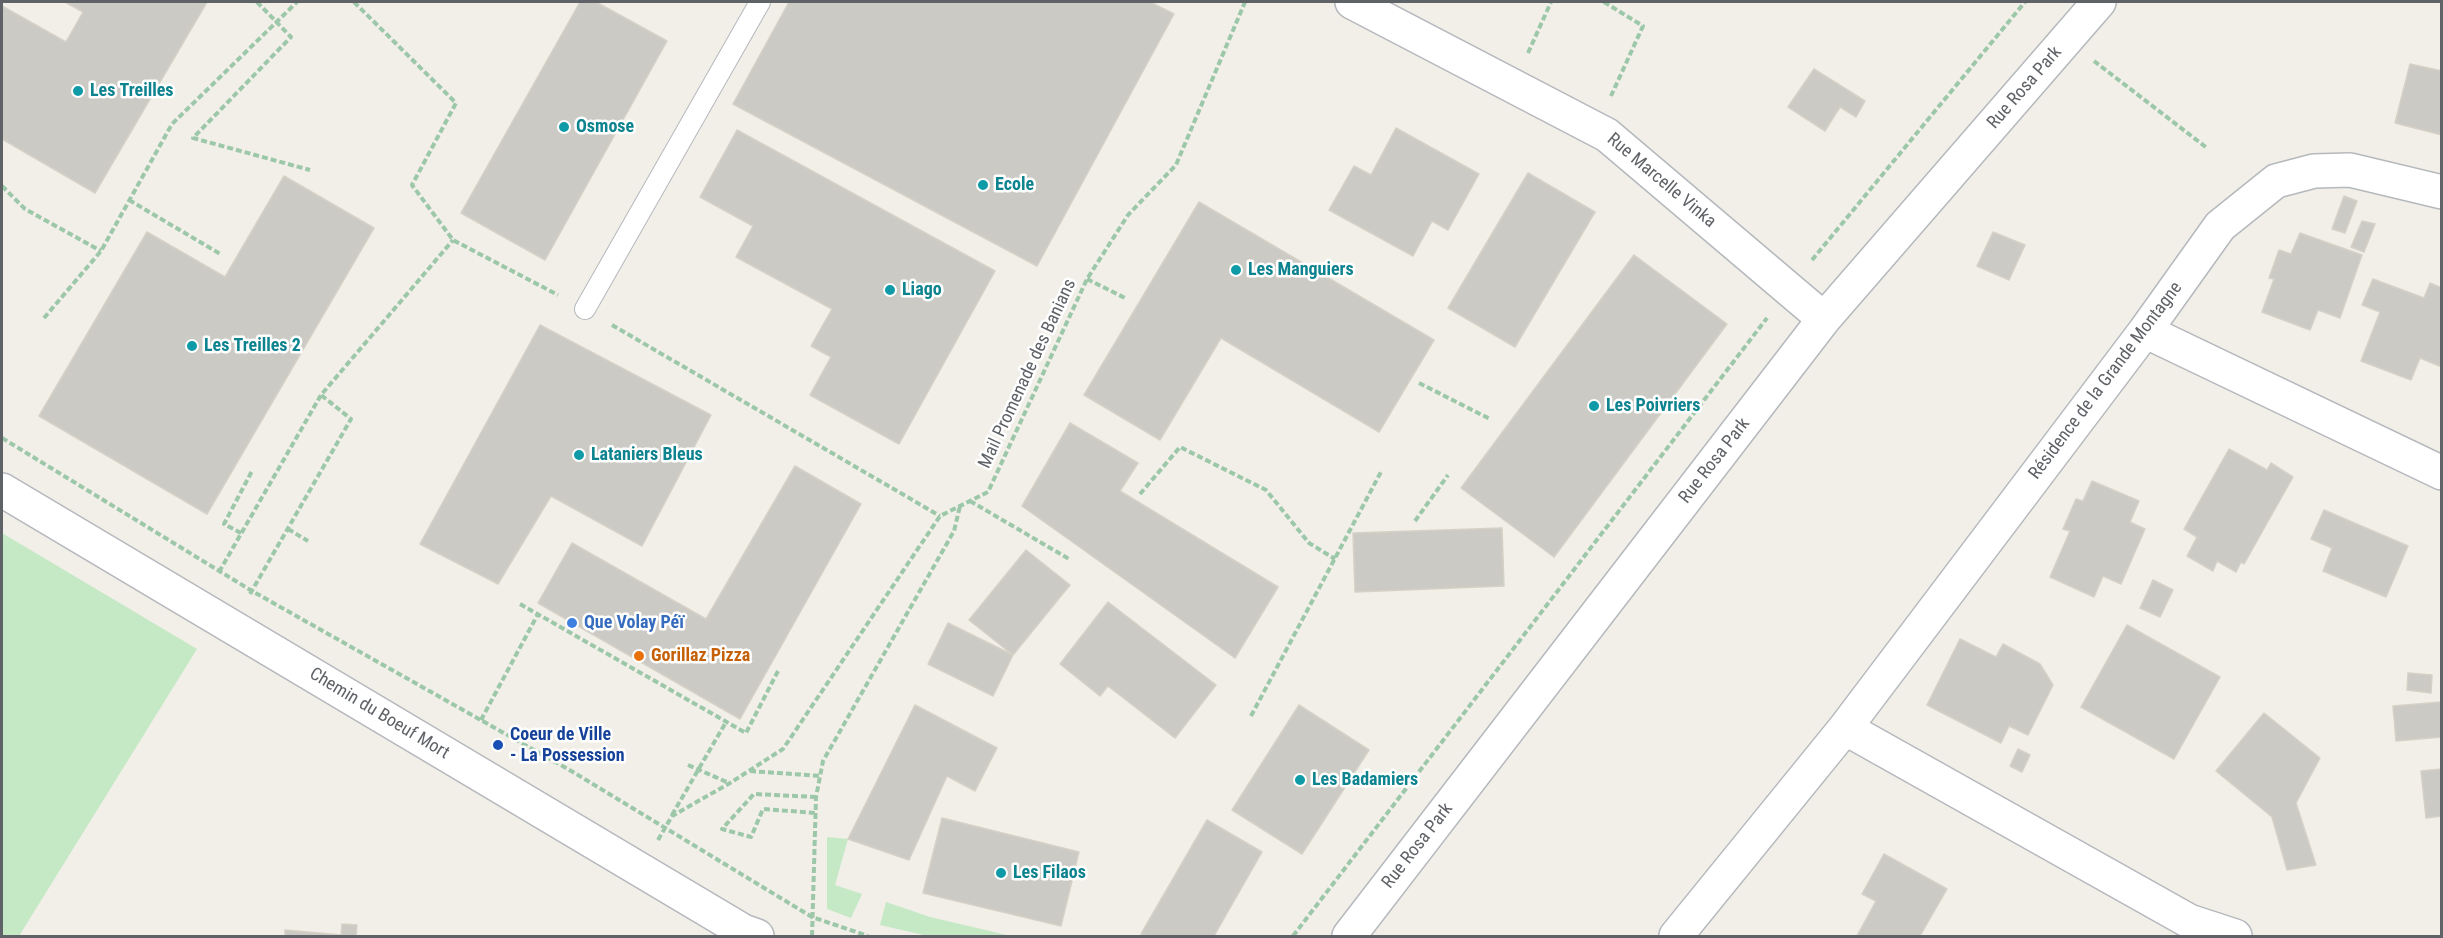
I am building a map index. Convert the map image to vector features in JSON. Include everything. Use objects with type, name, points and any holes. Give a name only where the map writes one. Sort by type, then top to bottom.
[{"type":"street","name":"Rue Marcelle Vinka","points":[[1353,2],[1607,135],[1824,319]]},
{"type":"street","name":"Rue Rosa Park","points":[[1349,936],[1824,319],[2099,2]]},
{"type":"street","name":"Résidence de la Grande Montagne","points":[[1676,936],[1845,728],[2145,331],[2220,226],[2276,181],[2313,171],[2350,170],[2442,192]]},
{"type":"street","points":[[2145,331],[2442,472]]},
{"type":"street","name":"Chemin du Boeuf Mort","points":[[2,490],[743,931],[758,936]]},
{"type":"street","points":[[1845,728],[2189,921],[2235,936]]},
{"type":"lane","points":[[585,309],[760,2]]},
{"type":"path","points":[[257,2],[291,37],[193,138],[310,170]]},
{"type":"path","points":[[44,318],[101,250],[172,124],[297,2]]},
{"type":"path","points":[[354,2],[456,103],[412,185],[453,240],[585,309],[940,516]]},
{"type":"path","name":"Mail Promenade des Banians","points":[[641,870],[672,816],[783,749],[940,516],[988,492],[1087,279],[1128,215],[1176,165],[1245,2]]},
{"type":"path","points":[[1515,86],[1551,2]]},
{"type":"path","points":[[1595,129],[1642,26],[1604,2]]},
{"type":"path","points":[[1293,936],[1789,289],[2025,2]]},
{"type":"path","points":[[2093,60],[2207,148]]},
{"type":"path","points":[[2,186],[25,209],[101,250]]},
{"type":"path","points":[[129,200],[222,255]]},
{"type":"path","points":[[219,572],[321,394],[453,240]]},
{"type":"path","points":[[1087,279],[1127,299]]},
{"type":"path","points":[[1419,383],[1490,419]]},
{"type":"path","points":[[231,627],[351,419],[321,394]]},
{"type":"path","points":[[2,438],[219,572],[573,772],[812,917],[867,936]]},
{"type":"path","points":[[1140,494],[1180,447],[1266,490],[1309,543],[1335,560]]},
{"type":"path","points":[[1251,716],[1382,470]]},
{"type":"path","points":[[241,533],[224,524],[252,471]]},
{"type":"path","points":[[1415,521],[1449,475]]},
{"type":"path","points":[[970,501],[1069,560]]},
{"type":"path","points":[[812,936],[816,797],[824,761],[954,531],[961,505]]},
{"type":"path","points":[[288,529],[308,541]]},
{"type":"path","points":[[520,604],[746,733],[778,671]]},
{"type":"path","points":[[481,720],[538,614]]},
{"type":"path","points":[[672,816],[726,722]]},
{"type":"path","points":[[688,765],[730,783]]},
{"type":"path","points":[[749,771],[821,776]]},
{"type":"path","points":[[816,797],[754,794],[722,829],[751,837],[764,809],[816,813]]},
{"type":"green space","points":[[2,533],[197,649],[19,936],[2,936]]},
{"type":"green space","points":[[827,837],[848,839],[835,885],[862,894],[851,918],[827,909]]},
{"type":"green space","points":[[886,902],[930,917],[1011,936],[928,936],[880,925]]},
{"type":"building","name":"Les Treilles","points":[[65,2],[207,2],[95,193],[2,139],[2,6],[66,42],[83,12]]},
{"type":"building","name":"Osmose","points":[[580,2],[596,2],[667,41],[545,260],[461,213]]},
{"type":"building","name":"Ecole","points":[[789,2],[1150,2],[1174,14],[1037,266],[733,104]]},
{"type":"building","points":[[2410,64],[2442,71],[2442,135],[2395,123]]},
{"type":"building","points":[[1814,69],[1865,101],[1856,117],[1840,107],[1825,131],[1788,107]]},
{"type":"building","points":[[1396,128],[1479,174],[1448,230],[1432,221],[1413,256],[1329,210],[1354,166],[1371,175]]},
{"type":"building","name":"Liago","points":[[737,130],[995,271],[899,444],[810,395],[831,357],[811,346],[832,309],[736,257],[753,226],[700,197]]},
{"type":"building","points":[[1528,173],[1595,212],[1515,347],[1448,308]]},
{"type":"building","name":"Les Treilles 2","points":[[284,176],[374,228],[207,514],[39,416],[147,232],[225,277]]},
{"type":"building","points":[[2344,196],[2357,201],[2345,233],[2332,229]]},
{"type":"building","name":"Les Manguiers","points":[[1199,202],[1434,340],[1379,432],[1221,338],[1160,440],[1084,395]]},
{"type":"building","points":[[2362,221],[2375,224],[2364,252],[2351,247]]},
{"type":"building","points":[[1993,232],[2025,245],[2009,280],[1977,266]]},
{"type":"building","points":[[2300,233],[2362,255],[2340,318],[2318,310],[2310,330],[2262,312],[2274,279],[2269,278],[2279,250],[2291,254]]},
{"type":"building","name":"Les Poivriers","points":[[1634,255],[1727,324],[1554,557],[1461,488]]},
{"type":"building","points":[[2373,279],[2424,298],[2430,283],[2442,288],[2442,367],[2420,358],[2411,380],[2361,361],[2380,312],[2362,305]]},
{"type":"building","name":"Lataniers Bleus","points":[[540,325],[711,415],[642,546],[551,496],[498,584],[420,544]]},
{"type":"building","points":[[1070,423],[1138,463],[1120,491],[1278,587],[1235,658],[1022,506]]},
{"type":"building","points":[[2229,449],[2267,470],[2271,463],[2293,477],[2244,564],[2241,562],[2236,572],[2217,561],[2213,571],[2187,556],[2197,537],[2184,529]]},
{"type":"building","points":[[795,466],[861,504],[740,719],[538,603],[572,543],[706,619]]},
{"type":"building","points":[[2092,481],[2139,501],[2130,522],[2145,529],[2121,584],[2103,576],[2094,597],[2050,577],[2070,531],[2063,529],[2076,499],[2083,501]]},
{"type":"building","points":[[2324,510],[2408,546],[2386,597],[2323,571],[2332,548],[2311,539]]},
{"type":"building","points":[[1502,528],[1504,586],[1355,592],[1353,533]]},
{"type":"building","points":[[1026,550],[1070,585],[1013,655],[969,620]]},
{"type":"building","points":[[2153,580],[2173,590],[2160,617],[2140,608]]},
{"type":"building","points":[[1108,602],[1216,685],[1175,738],[1108,686],[1100,696],[1060,664]]},
{"type":"building","points":[[948,623],[1013,655],[993,696],[928,664]]},
{"type":"building","points":[[2127,625],[2220,677],[2174,759],[2081,707]]},
{"type":"building","points":[[1960,639],[1996,657],[2003,644],[2040,664],[2053,685],[2028,735],[2009,726],[2001,743],[1927,705]]},
{"type":"building","points":[[2408,673],[2432,675],[2431,693],[2407,690]]},
{"type":"building","points":[[2441,702],[2442,737],[2396,741],[2393,706]]},
{"type":"building","points":[[915,705],[997,748],[975,791],[947,776],[909,860],[848,839]]},
{"type":"building","name":"Les Badamiers","points":[[1299,705],[1369,750],[1302,854],[1232,810]]},
{"type":"building","points":[[2264,713],[2320,758],[2296,803],[2316,865],[2287,870],[2272,817],[2216,771]]},
{"type":"building","points":[[2018,749],[2030,755],[2022,772],[2010,766]]},
{"type":"building","points":[[2442,769],[2442,816],[2426,818],[2421,771]]},
{"type":"building","name":"Les Filaos","points":[[942,818],[1079,852],[1061,926],[923,893]]},
{"type":"building","points":[[1207,820],[1262,852],[1214,936],[1145,936],[1141,934]]},
{"type":"building","points":[[1884,854],[1947,889],[1920,936],[1857,936],[1876,901],[1862,894]]},
{"type":"building","points":[[342,924],[357,925],[356,936],[285,936],[285,930],[341,935]]},
{"type":"place","name":"Les Treilles","points":[[78,91]]},
{"type":"place","name":"Osmose","points":[[564,127]]},
{"type":"place","name":"Ecole","points":[[983,185]]},
{"type":"place","name":"Les Manguiers","points":[[1236,270]]},
{"type":"place","name":"Liago","points":[[890,290]]},
{"type":"place","name":"Les Treilles 2","points":[[192,346]]},
{"type":"place","name":"Les Poivriers","points":[[1594,406]]},
{"type":"place","name":"Lataniers Bleus","points":[[579,455]]},
{"type":"place","name":"Que Volay Péï","points":[[572,623]]},
{"type":"place","name":"Gorillaz Pizza","points":[[639,656]]},
{"type":"place","name":"Coeur de Ville - La Possession","points":[[498,745]]},
{"type":"place","name":"Les Badamiers","points":[[1300,780]]},
{"type":"place","name":"Les Filaos","points":[[1001,873]]}]
